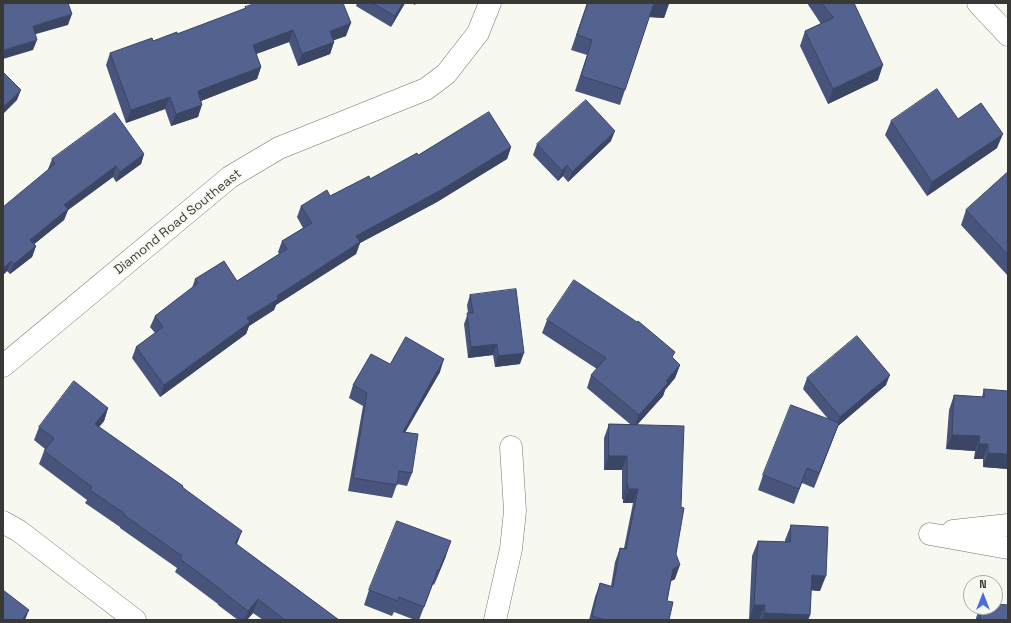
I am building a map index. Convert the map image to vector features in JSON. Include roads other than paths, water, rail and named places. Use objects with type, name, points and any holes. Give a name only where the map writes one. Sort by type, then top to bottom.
[{"type":"street","name":"Diamond Road Southeast","points":[[3,366],[230,177],[279,148],[426,89],[446,74],[478,33],[490,3]]},
{"type":"street","points":[[978,3],[1008,35]]},
{"type":"street","points":[[495,620],[511,549],[515,511],[512,447]]},
{"type":"street","points":[[3,522],[19,531],[135,620]]},
{"type":"street","points":[[1008,525],[930,534],[1008,548]]}]
